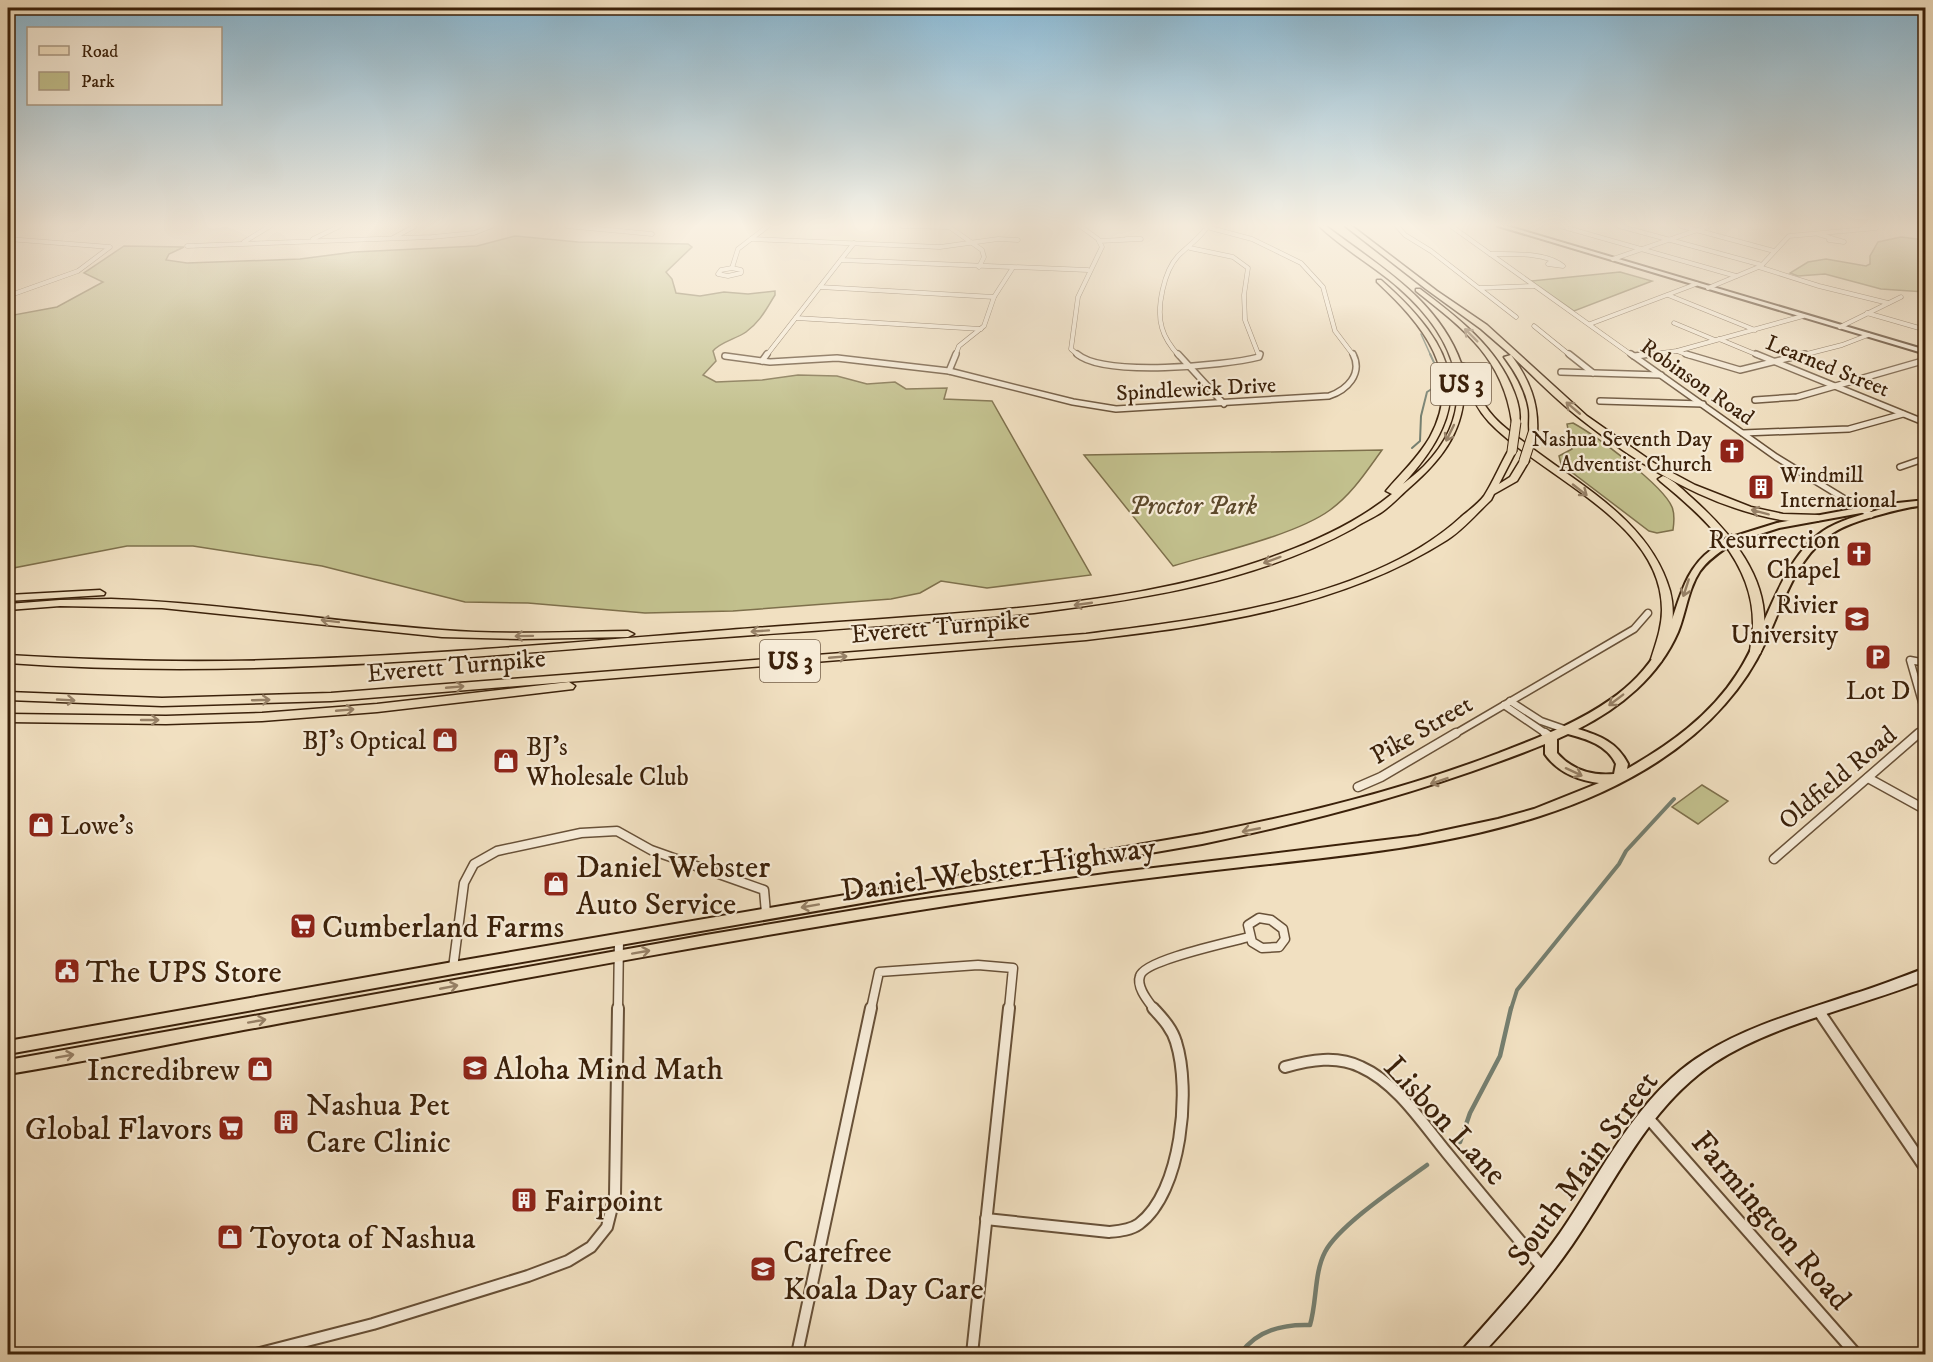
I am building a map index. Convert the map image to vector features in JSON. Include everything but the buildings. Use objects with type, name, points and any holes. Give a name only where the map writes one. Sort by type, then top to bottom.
[{"type":"highway","points":[[1326,537],[1369,509],[1402,480],[1434,441],[1445,410],[1447,391],[1445,369],[1432,338],[1407,306],[1388,290]]},
{"type":"highway","name":"Everett Turnpike","points":[[8,659],[86,665],[184,667],[313,665],[1007,613],[1093,603],[1216,577],[1278,558],[1367,516],[1401,492],[1426,469],[1444,445],[1456,422],[1461,394],[1458,363],[1444,335],[1412,298],[1401,290]]},
{"type":"highway","name":"Everett Turnpike","points":[[8,696],[146,702],[296,699],[809,659],[1123,633],[1195,624],[1268,609],[1331,591],[1402,561],[1449,533],[1491,493],[1512,451],[1516,422],[1514,405],[1506,382],[1476,339],[1417,290]]},
{"type":"highway","points":[[1430,290],[1479,327],[1516,368],[1530,396],[1534,415],[1533,433],[1524,460],[1514,479],[1491,493]]},
{"type":"highway","points":[[1430,290],[1484,327],[1570,406],[1696,506],[1740,557],[1751,579],[1759,606],[1760,630],[1756,651]]},
{"type":"highway","points":[[1444,335],[1459,355],[1476,398],[1489,417],[1617,520],[1650,557],[1663,581],[1668,602],[1666,628],[1657,658]]},
{"type":"highway","points":[[1624,448],[1676,479],[1732,503],[1781,517],[1818,518]]},
{"type":"highway","points":[[8,598],[71,593],[149,594],[306,618]]},
{"type":"highway","points":[[8,608],[73,602],[140,601],[472,636],[691,632],[708,635]]},
{"type":"highway","points":[[8,654],[86,665]]},
{"type":"highway","points":[[8,718],[160,720],[297,714],[809,659]]},
{"type":"main road","points":[[1867,513],[1926,502]]},
{"type":"main road","name":"Daniel Webster Highway","points":[[8,1048],[1291,822],[1418,788],[1567,730],[1625,694],[1657,658],[1675,626],[1692,573],[1724,545],[1772,527],[1818,518],[1867,513]]},
{"type":"main road","name":"Daniel Webster Highway","points":[[8,1067],[619,956],[975,896],[1430,840],[1526,816],[1619,778],[1657,757],[1701,723],[1734,688],[1756,651],[1794,570],[1810,548],[1834,528],[1867,513]]},
{"type":"main road","points":[[1551,737],[1551,754],[1564,767],[1590,778],[1619,778],[1622,764],[1614,750],[1599,740],[1567,730]]},
{"type":"street","points":[[8,296],[27,290]]},
{"type":"street","points":[[762,361],[818,290]]},
{"type":"street","points":[[865,290],[994,297]]},
{"type":"street","points":[[949,370],[959,346],[981,329],[999,290]]},
{"type":"street","points":[[1082,290],[1075,312],[1071,347],[1074,354],[1084,361],[1105,367],[1250,360],[1261,354],[1245,320],[1245,290]]},
{"type":"street","points":[[1163,290],[1160,310],[1164,334],[1187,364],[1224,404]]},
{"type":"street","name":"Spindlewick Drive","points":[[725,356],[762,361],[828,357],[949,370],[1094,407],[1133,410],[1336,395],[1351,386],[1357,364],[1353,353],[1334,331],[1324,290]]},
{"type":"street","points":[[1482,290],[1516,317]]},
{"type":"street","name":"Robinson Road","points":[[1539,290],[1789,465],[1867,513]]},
{"type":"street","points":[[1590,324],[1682,290]]},
{"type":"street","points":[[1713,290],[1926,352]]},
{"type":"street","points":[[1833,290],[1888,303]]},
{"type":"street","points":[[1668,295],[1755,330]]},
{"type":"street","points":[[1840,327],[1901,297]]},
{"type":"street","points":[[1867,313],[1926,330]]},
{"type":"street","points":[[1634,356],[1677,351],[1785,323],[1803,316]]},
{"type":"street","points":[[796,318],[981,329]]},
{"type":"street","name":"Learned Street","points":[[1674,323],[1926,423]]},
{"type":"street","points":[[1534,326],[1593,373]]},
{"type":"street","points":[[1677,351],[1731,370],[1740,370],[1842,345],[1868,335]]},
{"type":"street","points":[[1755,400],[1797,397],[1926,360]]},
{"type":"street","points":[[1561,372],[1661,375]]},
{"type":"street","points":[[1600,401],[1703,404]]},
{"type":"street","points":[[1743,433],[1849,429],[1903,414]]},
{"type":"street","points":[[1900,467],[1926,458]]},
{"type":"street","name":"Pike Street","points":[[1358,787],[1381,777],[1634,629],[1648,613]]},
{"type":"street","name":"Oldfield Road","points":[[1926,663],[1910,660],[1926,716]]},
{"type":"street","name":"Pike Street","points":[[1507,703],[1541,721],[1567,730]]},
{"type":"street","name":"Pike Street","points":[[1507,703],[1551,737]]},
{"type":"street","name":"Oldfield Road","points":[[1773,859],[1926,727]]},
{"type":"street","points":[[1868,778],[1926,810]]},
{"type":"street","points":[[453,968],[464,883],[474,864],[497,851],[581,833],[616,831],[651,850],[764,890],[766,913]]},
{"type":"street","points":[[986,1219],[1124,1231],[1138,1225],[1147,1217],[1164,1186],[1173,1159],[1184,1080],[1175,1038],[1164,1019],[1141,990],[1139,977],[1156,963],[1249,938]]},
{"type":"street","points":[[256,1354],[396,1317],[530,1275],[576,1256],[604,1233],[611,1218],[616,1186],[619,939]]},
{"type":"street","points":[[797,1354],[879,972],[978,965],[1013,968],[972,1354]]},
{"type":"street","name":"South Main Street","points":[[1470,1354],[1517,1304],[1544,1269],[1674,1087],[1708,1059],[1751,1037],[1926,974]]},
{"type":"street","points":[[1820,1013],[1926,1169]]},
{"type":"street","name":"Lisbon Lane","points":[[1285,1066],[1314,1059],[1338,1060],[1361,1066],[1377,1076],[1411,1112],[1544,1269]]},
{"type":"street","name":"Farmington Road","points":[[1649,1119],[1856,1354]]},
{"type":"green space","points":[[89,290],[675,290],[676,293],[700,296],[724,292],[748,294],[775,291],[766,310],[751,328],[713,351],[716,361],[703,375],[716,382],[762,380],[798,375],[837,376],[867,384],[895,382],[906,389],[947,388],[944,399],[992,401],[1091,575],[987,588],[941,581],[920,593],[891,599],[733,611],[645,613],[528,603],[465,602],[322,566],[193,546],[127,546],[8,569],[8,329],[11,326],[8,325],[8,316],[57,307]]},
{"type":"green space","points":[[1543,290],[1630,290],[1574,311]]},
{"type":"green space","points":[[1889,290],[1925,290],[1925,292]]},
{"type":"green space","points":[[1573,423],[1612,449],[1656,486],[1672,507],[1673,530],[1657,533],[1649,531],[1561,464],[1559,456],[1572,449],[1567,424]]},
{"type":"green space","name":"Proctor Park","points":[[1382,450],[1345,497],[1315,519],[1277,535],[1173,566],[1084,455]]},
{"type":"green space","points":[[1702,785],[1728,801],[1698,824],[1672,807]]},
{"type":"waterway","points":[[1421,334],[1431,356]]},
{"type":"waterway","points":[[1412,448],[1420,441],[1421,416],[1427,392],[1438,385],[1437,369],[1430,354]]},
{"type":"waterway","points":[[1511,1009],[1517,990],[1619,864],[1626,851],[1674,799]]},
{"type":"waterway","points":[[1460,1142],[1470,1113],[1500,1056],[1511,1008]]},
{"type":"waterway","points":[[1240,1354],[1246,1346],[1271,1330],[1310,1325],[1321,1260],[1332,1241],[1357,1218],[1427,1165]]},
{"type":"place","name":"Nashua Seventh Day Adventist Church","points":[[1732,451]]},
{"type":"place","name":"Windmill International","points":[[1761,487]]},
{"type":"place","name":"Resurrection Chapel","points":[[1859,554]]},
{"type":"place","name":"Rivier University","points":[[1857,619]]},
{"type":"place","name":"Lot D","points":[[1878,657]]},
{"type":"place","name":"BJ's Optical","points":[[445,740]]},
{"type":"place","name":"BJ's Wholesale Club","points":[[506,761]]},
{"type":"place","name":"Lowe's","points":[[41,825]]},
{"type":"place","name":"Daniel Webster Auto Service","points":[[556,884]]},
{"type":"place","name":"Cumberland Farms","points":[[303,926]]},
{"type":"place","name":"The UPS Store","points":[[67,971]]},
{"type":"place","name":"Aloha Mind Math","points":[[475,1068]]},
{"type":"place","name":"Incredibrew","points":[[260,1069]]},
{"type":"place","name":"Nashua Pet Care Clinic","points":[[286,1122]]},
{"type":"place","name":"Global Flavors","points":[[231,1128]]},
{"type":"place","name":"Fairpoint","points":[[524,1200]]},
{"type":"place","name":"Toyota of Nashua","points":[[230,1237]]},
{"type":"place","name":"Carefree Koala Day Care","points":[[763,1269]]}]
